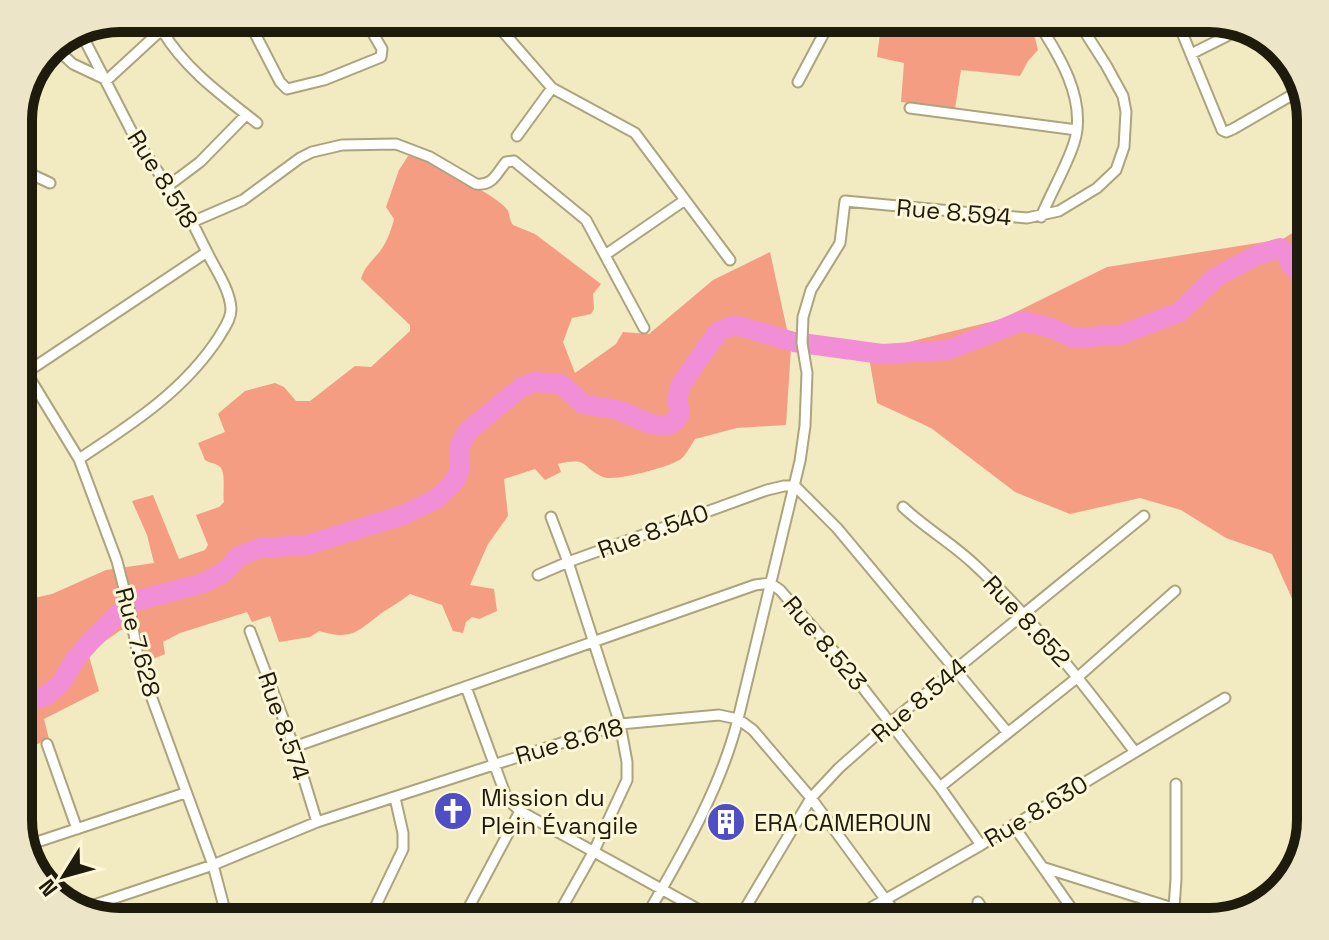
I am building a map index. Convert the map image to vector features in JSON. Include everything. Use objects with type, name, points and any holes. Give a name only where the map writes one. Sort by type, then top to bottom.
[{"type":"street","points":[[62,54],[73,64],[107,80],[163,32],[176,53],[257,123]]},
{"type":"street","points":[[254,32],[280,82],[287,89],[324,80],[381,57],[383,53],[372,32]]},
{"type":"street","points":[[503,32],[549,85],[635,133],[730,260]]},
{"type":"street","points":[[798,82],[825,32]]},
{"type":"street","points":[[1041,217],[1074,144],[1077,130],[1074,95],[1057,53],[1044,32]]},
{"type":"street","name":"Rue 8.594","points":[[795,486],[805,426],[807,373],[802,343],[803,317],[811,290],[840,243],[845,201],[1006,217],[1041,217],[1069,206],[1097,188],[1116,170],[1124,147],[1127,120],[1123,96],[1085,32]]},
{"type":"street","points":[[1182,32],[1222,130],[1233,129],[1293,94]]},
{"type":"street","points":[[1191,54],[1229,35]]},
{"type":"street","name":"Rue 8.518","points":[[32,368],[207,252],[192,222],[135,138],[85,40]]},
{"type":"street","points":[[517,136],[549,85]]},
{"type":"street","points":[[910,108],[1077,130]]},
{"type":"street","points":[[168,186],[209,154],[246,115]]},
{"type":"street","points":[[192,222],[243,200],[312,152],[342,145],[396,144],[430,157],[476,184],[492,182],[506,162],[514,161],[586,220],[644,328]]},
{"type":"street","points":[[32,175],[50,183]]},
{"type":"street","points":[[605,255],[685,200]]},
{"type":"street","points":[[79,459],[144,417],[168,396],[205,358],[229,320],[228,296],[207,252]]},
{"type":"street","name":"Rue 7.628","points":[[32,390],[79,459],[117,561],[139,663],[213,865],[224,908]]},
{"type":"street","points":[[651,908],[709,801],[730,750],[795,486]]},
{"type":"street","points":[[795,486],[837,528],[1008,733]]},
{"type":"street","name":"Rue 8.540","points":[[562,908],[594,851],[627,780],[620,724],[568,562],[767,490],[795,486]]},
{"type":"street","name":"Rue 8.652","points":[[903,507],[964,555],[1024,614],[1078,677],[1135,752]]},
{"type":"street","name":"Rue 8.544","points":[[745,908],[811,798],[839,768],[1144,516]]},
{"type":"street","points":[[538,575],[568,562],[551,517]]},
{"type":"street","name":"Rue 8.523","points":[[294,747],[755,585],[770,583],[800,612],[891,722],[981,845]]},
{"type":"street","points":[[940,787],[1078,677],[1175,591]]},
{"type":"street","name":"Rue 8.574","points":[[250,631],[294,747],[317,822]]},
{"type":"street","points":[[466,687],[507,799],[520,811],[697,908]]},
{"type":"street","name":"Rue 8.630","points":[[872,908],[1225,698]]},
{"type":"street","name":"Rue 8.618","points":[[96,904],[213,865],[317,822],[620,724],[719,715],[738,719]]},
{"type":"street","points":[[738,719],[753,730],[811,798],[891,908]]},
{"type":"street","points":[[47,744],[77,829]]},
{"type":"street","points":[[1045,868],[1174,908],[1176,784]]},
{"type":"street","points":[[35,843],[185,793]]},
{"type":"street","points":[[375,908],[403,849],[403,833],[395,798]]},
{"type":"street","points":[[468,908],[520,811]]},
{"type":"street","points":[[1013,825],[1072,908]]},
{"type":"street","points":[[978,902],[982,908]]},
{"type":"shaded area","points":[[1030,32],[1038,50],[1020,76],[961,70],[955,109],[901,102],[904,63],[877,57],[880,34]]},
{"type":"shaded area","points":[[408,156],[444,169],[475,186],[506,208],[513,225],[535,234],[601,284],[593,294],[594,309],[591,314],[572,318],[563,342],[575,373],[616,344],[623,332],[649,334],[713,280],[770,252],[791,348],[786,425],[737,428],[695,439],[681,459],[630,476],[603,477],[584,464],[575,462],[558,464],[561,472],[545,480],[535,469],[504,479],[508,516],[488,544],[470,585],[494,589],[497,611],[479,619],[472,617],[466,622],[463,633],[453,631],[442,605],[410,594],[354,632],[340,635],[319,631],[310,637],[279,642],[270,616],[252,622],[247,612],[180,633],[163,642],[165,654],[141,664],[137,627],[121,630],[88,653],[99,691],[44,719],[49,739],[32,747],[32,598],[52,594],[106,570],[154,563],[147,535],[132,501],[153,495],[179,559],[205,550],[208,545],[196,515],[219,507],[224,502],[224,478],[219,466],[205,460],[198,443],[225,432],[218,414],[245,391],[275,383],[284,387],[296,401],[310,401],[355,366],[371,367],[410,331],[410,325],[361,279],[389,234],[394,219],[386,207],[399,170]]},
{"type":"shaded area","points":[[1297,230],[1297,610],[1272,554],[1226,538],[1181,510],[1140,498],[1070,514],[1015,492],[931,428],[877,403],[868,352],[1002,319],[1107,267],[1283,239]]},
{"type":"waterway","points":[[32,700],[46,696],[61,683],[90,642],[135,601],[204,583],[225,571],[239,556],[260,548],[307,545],[403,515],[436,499],[453,483],[459,472],[459,447],[468,431],[520,388],[534,382],[561,384],[583,404],[618,410],[651,424],[666,426],[675,421],[680,413],[677,400],[680,386],[719,331],[735,325],[794,342],[882,354],[948,350],[1022,321],[1052,328],[1073,338],[1120,335],[1180,312],[1216,277],[1257,255],[1280,248],[1287,253],[1290,264],[1297,271]]},
{"type":"place","name":"Mission du Plein Évangile","points":[[453,811]]},
{"type":"place","name":"ERA CAMEROUN","points":[[726,822]]}]
